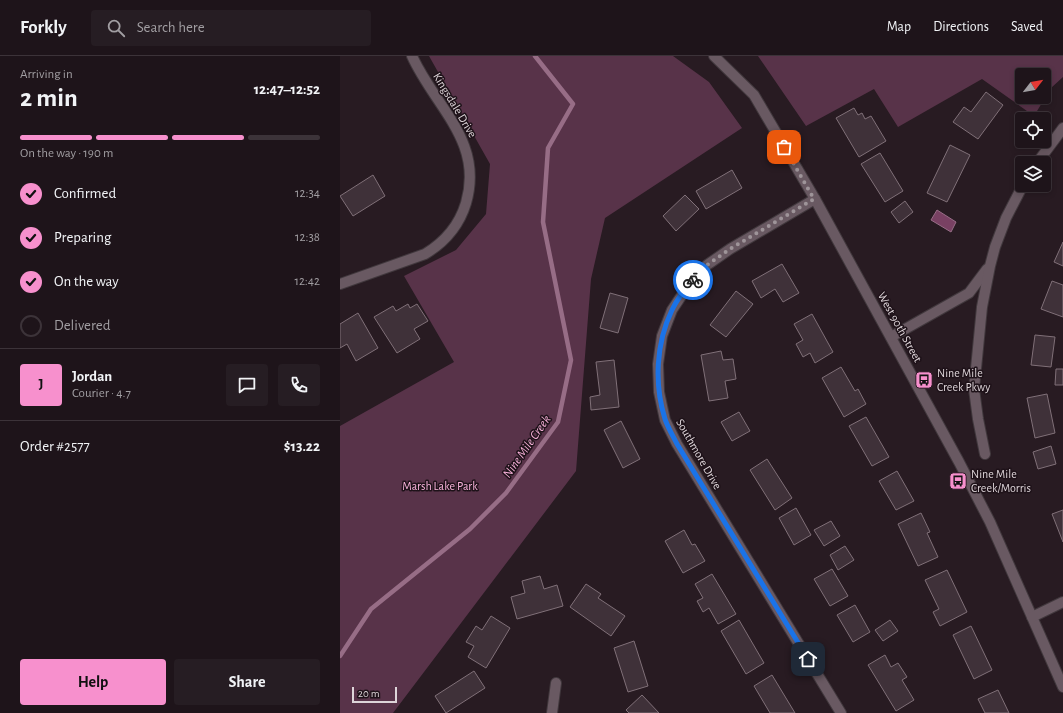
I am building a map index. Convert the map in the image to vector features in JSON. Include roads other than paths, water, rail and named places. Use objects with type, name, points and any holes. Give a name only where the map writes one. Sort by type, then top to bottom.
[{"type":"street","name":"Kingsdale Drive","points":[[340,284],[425,254],[437,247],[452,232],[463,214],[469,193],[470,172],[466,150],[459,131],[418,69],[412,56]]},
{"type":"street","name":"West 90th Street","points":[[714,56],[754,95],[891,337],[990,522],[1063,687]]},
{"type":"street","points":[[1042,156],[1063,128]]},
{"type":"street","points":[[985,454],[974,389],[982,307],[995,247],[1006,218],[1019,192]]},
{"type":"street","name":"Southmore Drive","points":[[814,199],[730,249],[707,265],[688,286],[672,310],[662,336],[658,364],[658,392],[665,420],[677,444],[841,713]]},
{"type":"street","points":[[891,337],[969,293],[990,266]]},
{"type":"street","points":[[1032,617],[1063,602]]},
{"type":"street","points":[[552,713],[556,683]]},
{"type":"waterway","name":"Nine Mile Creek","points":[[340,656],[371,609],[470,529],[506,493],[558,422],[571,360],[543,222],[548,148],[573,104],[535,56]]},
{"type":"place","name":"Nine Mile Creek Pkwy","points":[[924,380]]},
{"type":"place","name":"Nine Mile Creek/Morris","points":[[958,481]]},
{"type":"park label","name":"Marsh Lake Park","points":[[440,486]]}]
